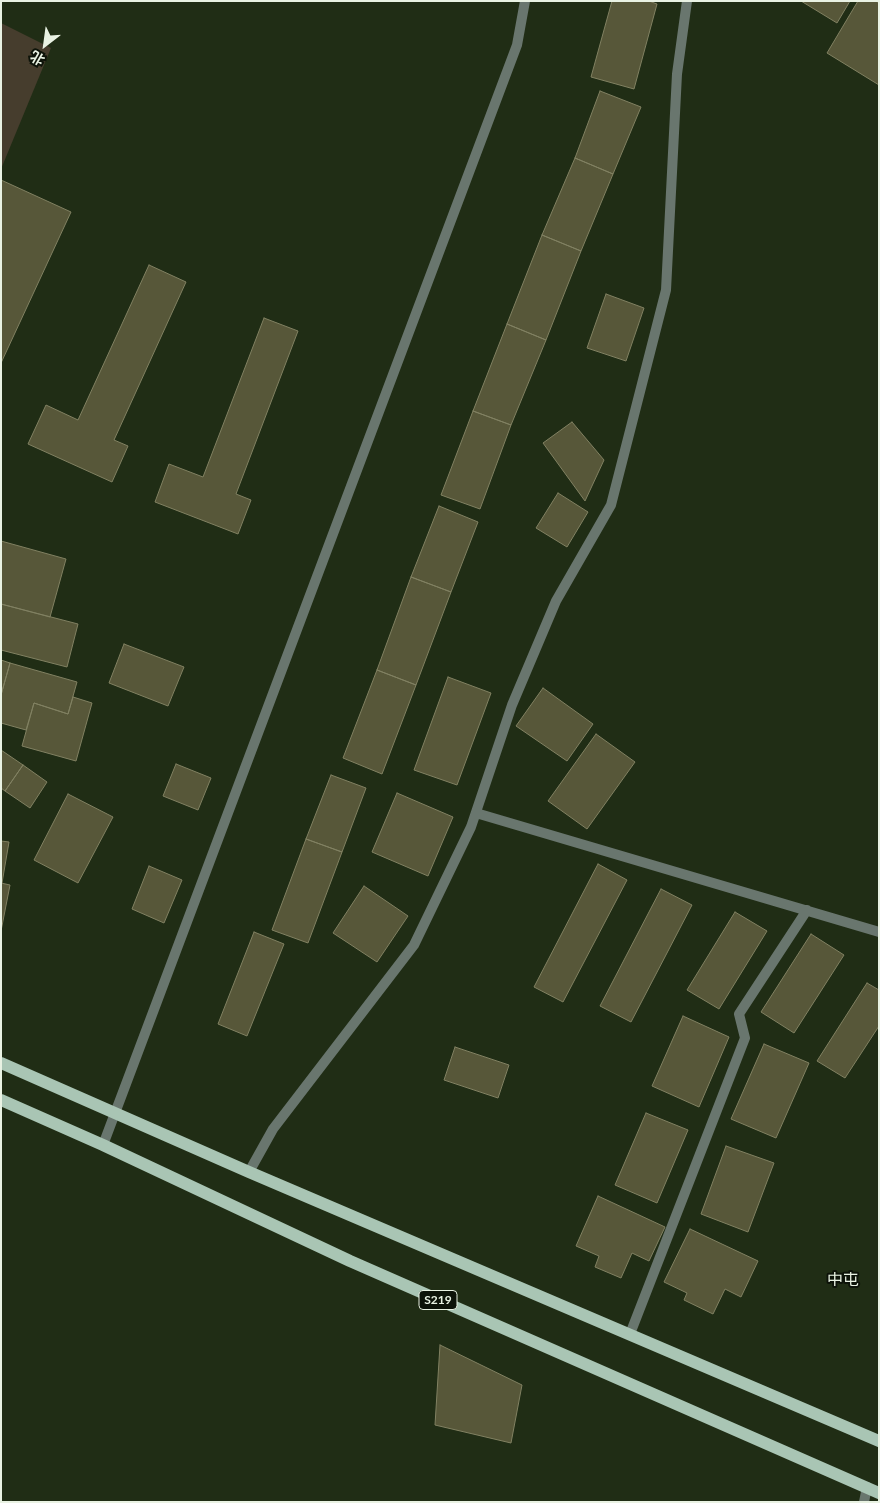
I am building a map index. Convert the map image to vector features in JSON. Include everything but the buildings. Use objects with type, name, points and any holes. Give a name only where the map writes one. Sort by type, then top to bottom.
[{"type":"main road","points":[[1,1063],[249,1172],[879,1441]]},
{"type":"main road","name":"S219","points":[[1,1100],[103,1145],[350,1261],[879,1493]]},
{"type":"street","points":[[103,1145],[517,45],[525,1]]},
{"type":"street","points":[[249,1172],[273,1129],[414,945],[471,827],[512,705],[556,601],[611,505],[666,290],[677,74],[688,1]]},
{"type":"street","points":[[476,813],[879,932]]},
{"type":"street","points":[[630,1334],[745,1038],[739,1014],[807,910]]},
{"type":"street","points":[[864,1502],[867,1487]]},
{"type":"shaded area","points":[[1,23],[51,48],[1,169]]},
{"type":"district","name":"中屯","points":[[843,1280]]}]
